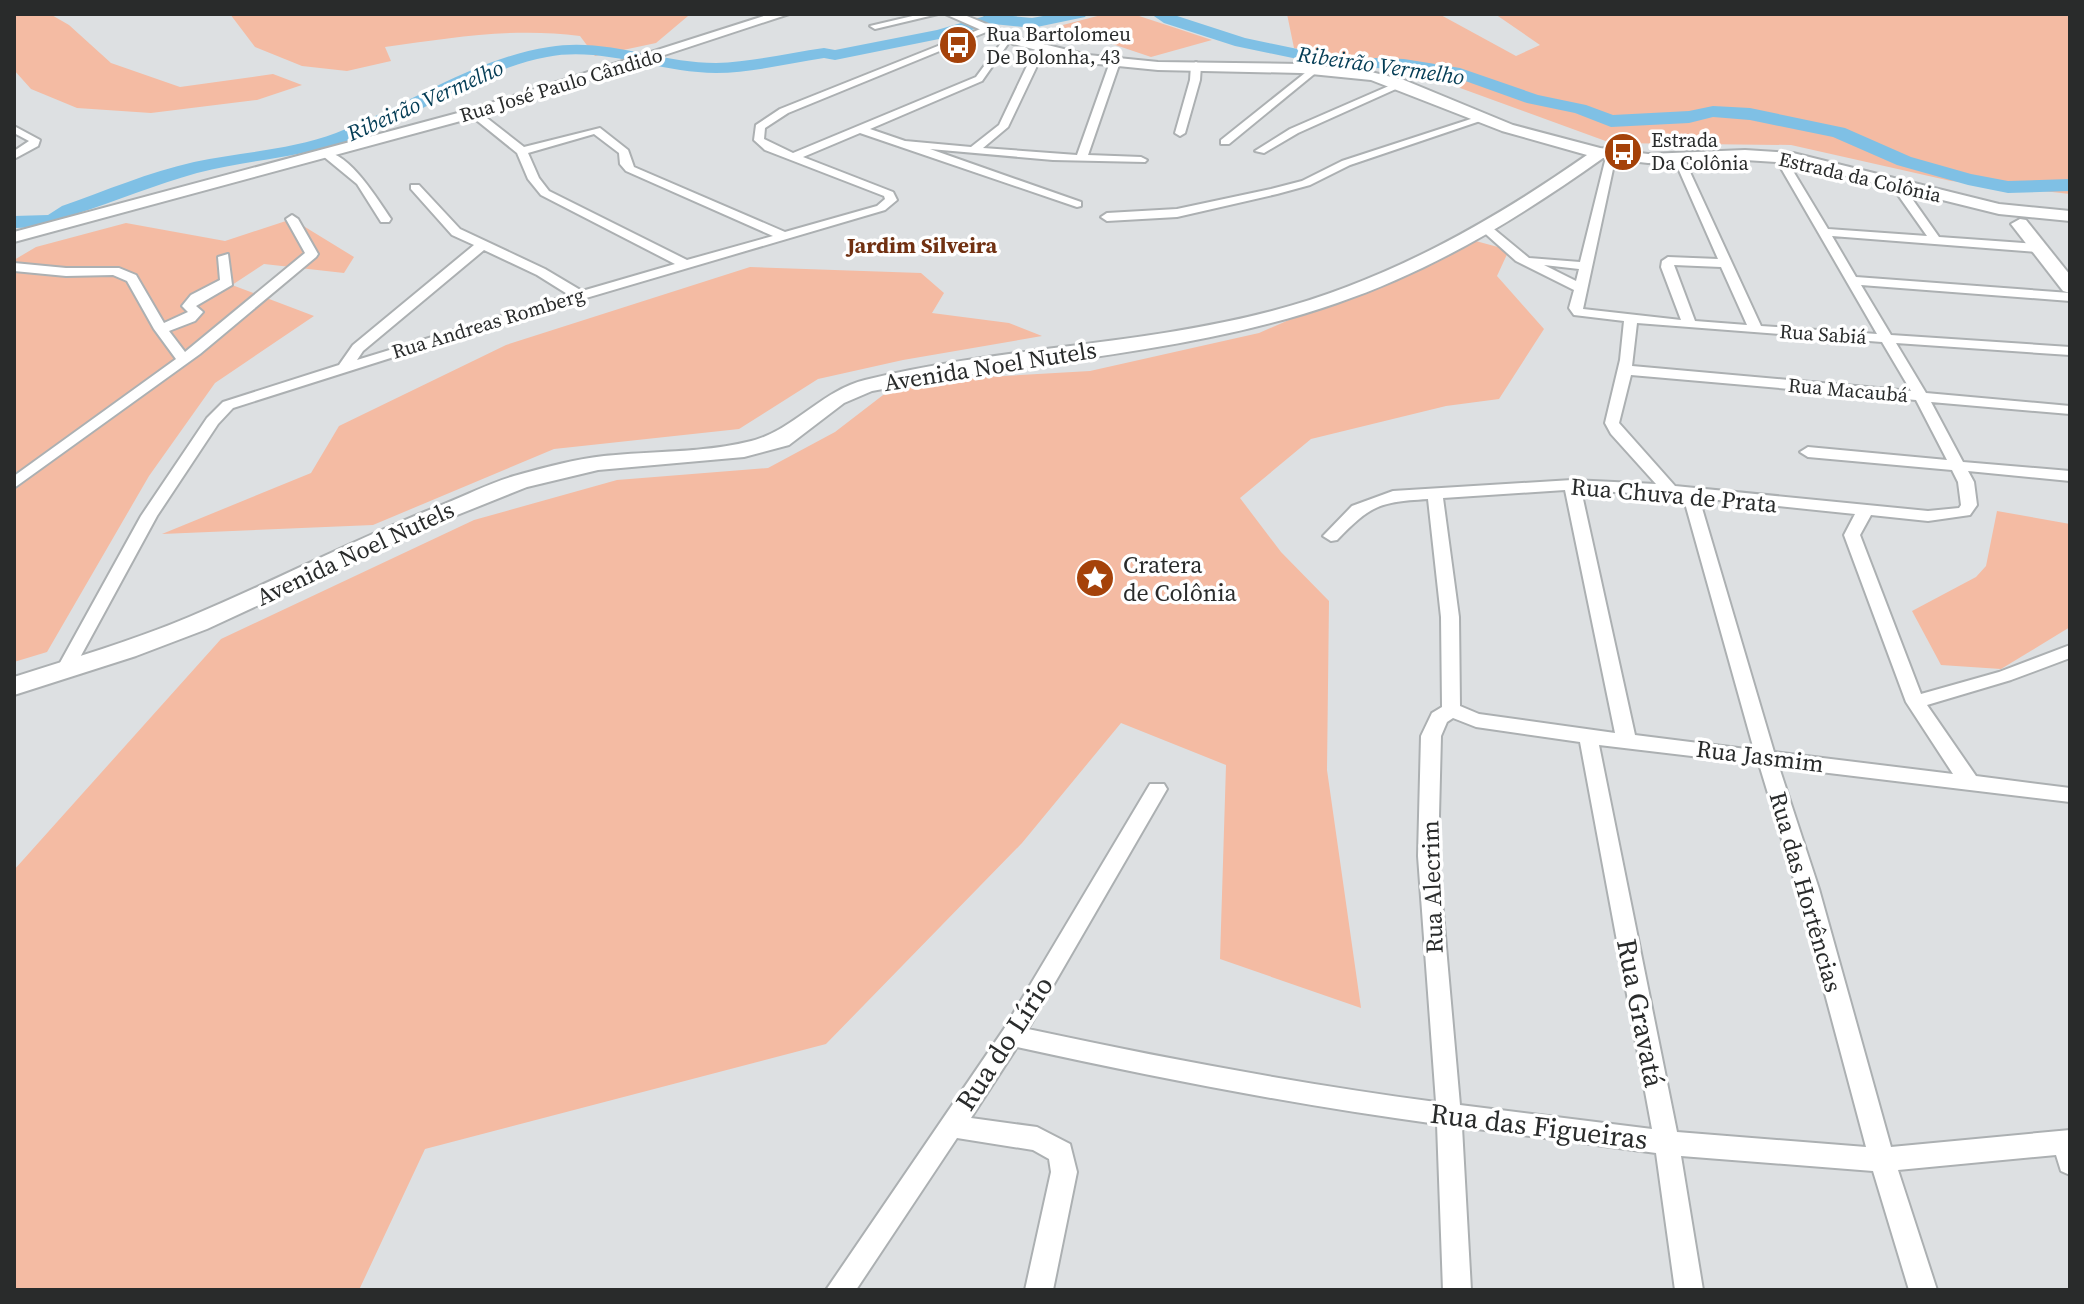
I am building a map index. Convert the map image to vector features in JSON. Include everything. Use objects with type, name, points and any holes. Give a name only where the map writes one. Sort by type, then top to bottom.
[{"type":"street","name":"Rua José Paulo Cândido","points":[[14,237],[474,113],[783,14]]},
{"type":"street","points":[[875,26],[934,14]]},
{"type":"street","name":"Estrada da Colônia","points":[[951,14],[1040,49],[1115,62],[1358,74],[1402,84],[1481,119],[1605,154],[1679,159],[1779,156],[1984,206],[2061,216]]},
{"type":"street","points":[[975,25],[773,116],[760,127],[759,140],[791,158],[979,79],[1007,38]]},
{"type":"street","points":[[975,149],[1003,127],[1040,49]]},
{"type":"street","points":[[1082,157],[1115,62]]},
{"type":"street","points":[[1180,133],[1195,80],[1196,65]]},
{"type":"street","points":[[1225,142],[1313,71]]},
{"type":"street","points":[[1260,151],[1294,131],[1402,84]]},
{"type":"street","points":[[474,113],[522,151],[534,179],[545,193],[559,203],[687,265]]},
{"type":"street","points":[[1107,217],[1177,213],[1273,192],[1306,183],[1346,163],[1481,119]]},
{"type":"street","points":[[14,129],[35,140],[27,150],[14,156]]},
{"type":"street","points":[[860,129],[1077,204]]},
{"type":"street","points":[[522,151],[596,130],[624,152],[630,169],[784,236]]},
{"type":"street","points":[[904,144],[1141,160]]},
{"type":"street","points":[[327,154],[361,182],[385,219]]},
{"type":"street","points":[[1485,228],[1520,258],[1578,287],[1596,227],[1605,154]]},
{"type":"street","name":"Avenida Noel Nutels","points":[[22,684],[127,650],[234,609],[414,524],[519,482],[598,463],[760,447],[781,440],[853,392],[895,379],[1090,351],[1289,312],[1394,274],[1444,252],[1605,154]]},
{"type":"street","points":[[1779,156],[1921,397],[1958,466]]},
{"type":"street","name":"Rua Andreas Romberg","points":[[65,670],[149,516],[212,421],[228,405],[579,295],[881,208],[891,200],[889,194],[791,158]]},
{"type":"street","points":[[1679,159],[1756,329]]},
{"type":"street","points":[[1897,185],[1936,241]]},
{"type":"street","points":[[415,187],[446,224],[579,295]]},
{"type":"street","points":[[1984,206],[2020,224],[2070,287]]},
{"type":"street","points":[[2020,224],[2061,216]]},
{"type":"street","points":[[14,483],[183,359],[312,254],[292,219]]},
{"type":"street","points":[[1823,232],[2038,248]]},
{"type":"street","points":[[345,367],[358,348],[483,244]]},
{"type":"street","points":[[161,329],[190,318],[196,312],[189,306],[196,298],[227,282],[224,257]]},
{"type":"street","points":[[1520,258],[1583,266]]},
{"type":"street","points":[[1690,325],[1667,267],[1668,261],[1727,263]]},
{"type":"street","points":[[14,267],[66,272],[115,271],[132,278],[161,329],[183,359]]},
{"type":"street","points":[[1852,280],[2070,297]]},
{"type":"street","name":"Rua Sabiá","points":[[1578,287],[1576,310],[1594,316],[2070,351]]},
{"type":"street","points":[[1631,320],[1625,370],[1614,411],[1616,431],[1681,492]]},
{"type":"street","name":"Rua Macaubá","points":[[1625,370],[2070,410]]},
{"type":"street","points":[[1808,452],[2070,476]]},
{"type":"street","name":"Rua Chuva de Prata","points":[[1331,536],[1358,509],[1374,501],[1435,493],[1572,485],[1953,516],[1964,512],[1969,497],[1958,466]]},
{"type":"street","points":[[1572,485],[1626,739]]},
{"type":"street","name":"Rua das Hortências","points":[[1681,492],[1808,889],[1882,1160],[1923,1290]]},
{"type":"street","points":[[1435,493],[1450,617],[1451,710]]},
{"type":"street","points":[[1866,511],[1857,521],[1852,535],[1854,546],[1915,702],[1971,784]]},
{"type":"street","points":[[1915,702],[2005,676],[2070,651]]},
{"type":"street","points":[[14,697],[22,684]]},
{"type":"street","name":"Rua Jasmim","points":[[1451,710],[1491,723],[2067,799]]},
{"type":"street","name":"Rua Alecrim","points":[[1451,710],[1439,718],[1431,736],[1428,856],[1449,1114],[1457,1290]]},
{"type":"street","name":"Rua Gravatá","points":[[1588,736],[1667,1143],[1689,1290]]},
{"type":"street","name":"Rua do Lírio","points":[[840,1290],[1012,1036],[1157,789]]},
{"type":"street","name":"Rua das Figueiras","points":[[1012,1036],[1257,1086],[1667,1143],[1882,1160],[2068,1149]]},
{"type":"street","points":[[951,1126],[1037,1139],[1061,1152],[1064,1172],[1039,1290]]},
{"type":"shaded area","points":[[14,14],[50,14],[69,25],[111,63],[180,87],[273,74],[302,85],[257,100],[151,113],[77,108],[31,89],[14,70]]},
{"type":"shaded area","points":[[230,14],[688,16],[656,43],[595,56],[580,36],[506,33],[385,47],[391,61],[347,71],[302,66],[255,47]]},
{"type":"shaded area","points":[[1105,14],[1133,14],[1212,40],[1151,57],[1059,26]]},
{"type":"shaded area","points":[[1287,14],[1439,14],[1516,56],[1540,45],[1495,14],[2070,14],[2070,194],[1951,181],[1791,145],[1611,143],[1397,65],[1294,48]]},
{"type":"shaded area","points":[[292,219],[354,257],[344,273],[264,264],[232,285],[314,316],[215,383],[149,476],[47,652],[14,662],[14,260],[36,247],[126,223],[225,241]]},
{"type":"shaded area","points":[[1472,240],[1509,250],[1497,276],[1544,329],[1499,399],[1446,406],[1311,439],[1240,498],[1281,552],[1329,601],[1327,770],[1361,1008],[1220,959],[1226,765],[1121,723],[1022,843],[826,1044],[425,1149],[359,1290],[14,1290],[14,870],[221,639],[474,520],[617,480],[768,468],[835,432],[900,382],[1090,371],[1259,333]]},
{"type":"shaded area","points":[[750,267],[921,273],[944,293],[932,313],[1009,323],[1042,336],[903,360],[818,379],[739,429],[554,449],[373,525],[162,534],[311,473],[339,426],[506,345]]},
{"type":"shaded area","points":[[1997,511],[2070,524],[2070,627],[2001,669],[1941,665],[1912,611],[1976,577],[1986,566]]},
{"type":"waterway","name":"Ribeirão Vermelho","points":[[982,14],[992,19]]},
{"type":"waterway","name":"Ribeirão Vermelho","points":[[14,222],[53,221],[69,210],[194,168],[301,149],[343,137],[499,64],[546,52],[577,48],[616,52],[654,63],[717,68],[824,53],[835,55],[939,34],[992,19],[1032,23],[1079,14]]},
{"type":"waterway","name":"Ribeirão Vermelho","points":[[1159,14],[1241,42],[1312,57],[1344,62],[1404,64],[1460,73],[1533,99],[1580,109],[1611,121],[1689,117],[1713,111],[1750,114],[1838,132],[1904,161],[1968,179],[2008,187],[2070,185]]},
{"type":"place","name":"Rua Bartolomeu De Bolonha, 43","points":[[958,45]]},
{"type":"place","name":"Estrada Da Colônia","points":[[1623,152]]},
{"type":"place","name":"Cratera de Colônia","points":[[1095,578]]},
{"type":"district","name":"Jardim Silveira","points":[[922,245]]}]
